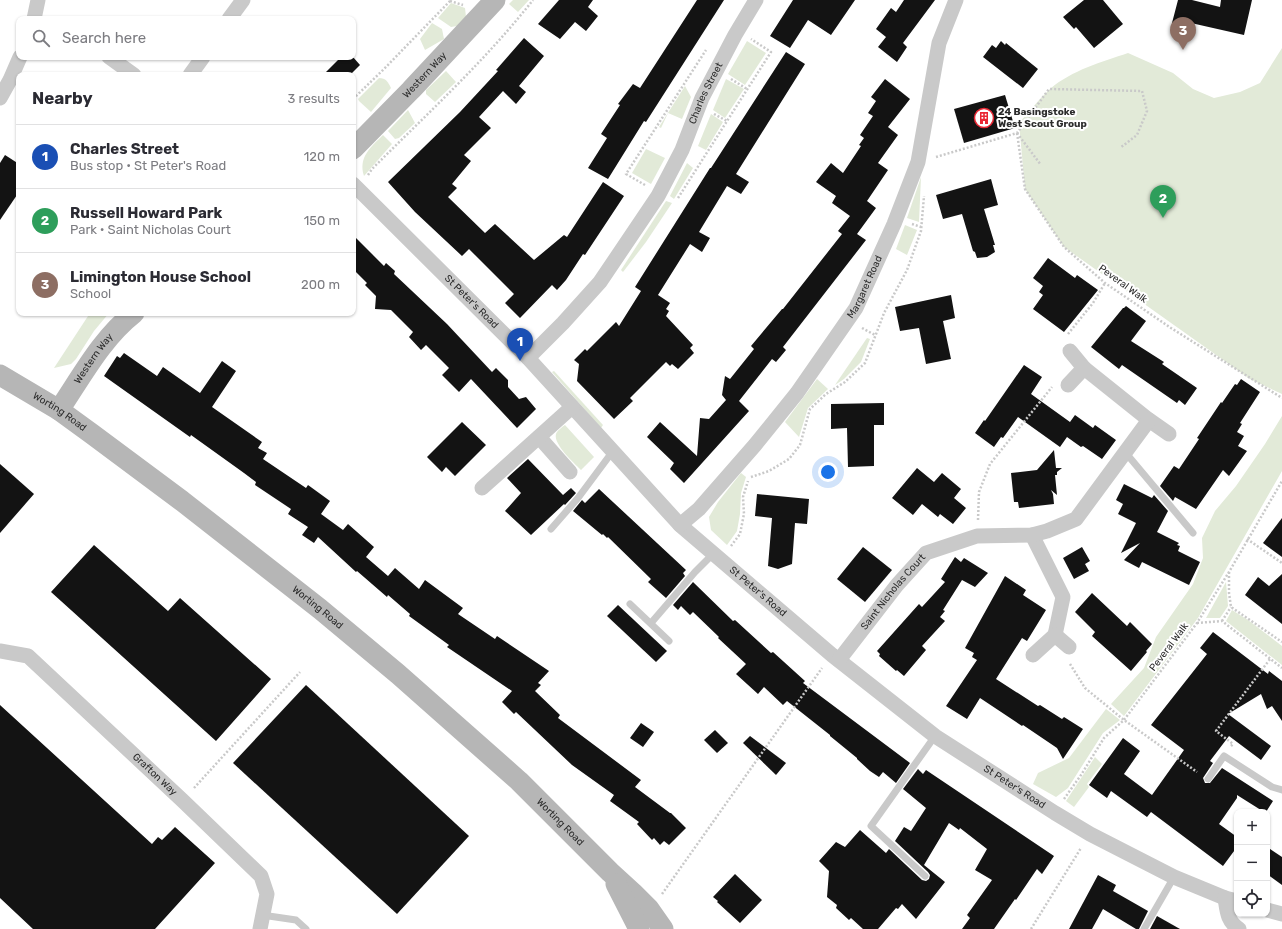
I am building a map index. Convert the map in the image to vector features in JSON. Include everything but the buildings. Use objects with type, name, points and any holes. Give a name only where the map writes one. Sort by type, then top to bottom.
[{"type":"street","points":[[231,16],[243,0]]},
{"type":"street","name":"Western Way","points":[[356,146],[411,90],[495,0]]},
{"type":"street","name":"Charles Street","points":[[528,358],[564,323],[600,282],[659,194],[682,150],[702,98],[735,35],[756,0]]},
{"type":"street","name":"Margaret Road","points":[[680,525],[699,509],[797,393],[856,308],[894,224],[918,162],[939,43],[956,0]]},
{"type":"street","points":[[0,98],[19,60]]},
{"type":"street","points":[[113,60],[130,72]]},
{"type":"street","points":[[192,72],[201,60]]},
{"type":"street","name":"St Peter's Road","points":[[356,187],[528,358],[680,525],[836,657],[935,736],[1055,813],[1090,834],[1174,877],[1231,900]]},
{"type":"street","name":"Western Way","points":[[60,410],[101,347],[121,323],[130,316]]},
{"type":"street","points":[[1070,351],[1084,368],[1149,420],[1169,434]]},
{"type":"street","points":[[1068,385],[1084,368]]},
{"type":"street","name":"Worting Road","points":[[0,375],[60,410],[182,501],[320,609],[398,674],[518,781],[649,909],[663,929]]},
{"type":"street","points":[[482,488],[572,407]]},
{"type":"street","name":"Saint Nicholas Court","points":[[836,657],[926,553],[977,536],[1032,535],[1047,531],[1076,519],[1149,420]]},
{"type":"street","points":[[539,437],[570,472]]},
{"type":"street","points":[[1032,535],[1063,597],[1055,635],[1033,655]]},
{"type":"street","points":[[1055,635],[1069,647]]},
{"type":"street","name":"Grafton Way","points":[[0,651],[28,656],[261,876],[267,894],[261,922]]},
{"type":"street","name":"Worting Road","points":[[610,872],[639,929]]},
{"type":"street","points":[[1231,900],[1227,914],[1232,924],[1239,929]]},
{"type":"street","points":[[1270,911],[1282,914]]},
{"type":"lane","points":[[551,529],[578,498],[613,451]]},
{"type":"lane","points":[[1125,452],[1193,533]]},
{"type":"lane","points":[[651,623],[700,566],[718,558]]},
{"type":"lane","points":[[630,604],[669,641]]},
{"type":"lane","points":[[925,876],[871,826],[935,736]]},
{"type":"lane","points":[[1208,779],[1224,756],[1272,787],[1282,790]]},
{"type":"lane","points":[[1144,929],[1174,877]]},
{"type":"lane","points":[[261,922],[296,920],[306,929]]},
{"type":"path","points":[[356,185],[366,178],[372,169],[456,87],[515,23],[533,0]]},
{"type":"path","points":[[356,96],[390,64],[451,1],[464,5]]},
{"type":"path","points":[[659,194],[626,174],[708,48]]},
{"type":"path","points":[[918,162],[1017,133],[1049,89],[1142,91],[1148,111],[1137,135],[1120,148]]},
{"type":"path","points":[[1017,133],[1041,165]]},
{"type":"path","name":"Peveral Walk","points":[[1017,133],[1025,190],[1064,247],[1105,283],[1171,328],[1282,398]]},
{"type":"path","points":[[718,558],[730,547],[740,534],[744,514],[743,497],[747,481],[751,477],[769,471],[788,459],[800,445],[810,409],[826,394],[845,382],[865,363],[884,313],[907,270],[921,231],[925,189]]},
{"type":"path","points":[[1070,351],[1067,336],[1105,283]]},
{"type":"path","points":[[977,536],[979,492],[990,464],[1051,387],[1068,385]]},
{"type":"path","points":[[737,465],[751,477]]},
{"type":"path","name":"Peveral Walk","points":[[1055,813],[1081,776],[1104,738],[1124,720],[1197,623],[1282,482]]},
{"type":"path","points":[[1247,539],[1282,563]]},
{"type":"path","points":[[1222,621],[1231,607],[1229,572]]},
{"type":"path","points":[[1231,607],[1282,642]]},
{"type":"path","points":[[1197,623],[1222,621],[1282,668]]},
{"type":"path","points":[[1069,647],[1064,654],[1085,688],[1124,720],[1208,779]]},
{"type":"path","points":[[660,896],[836,657]]},
{"type":"path","points":[[1224,756],[1233,744],[1216,730],[1270,659]]},
{"type":"path","points":[[182,800],[300,672]]},
{"type":"path","points":[[1031,929],[1090,834]]},
{"type":"green space","points":[[513,0],[529,0],[518,12],[509,4]]},
{"type":"green space","points":[[451,3],[465,8],[466,17],[457,26],[451,27],[438,18]]},
{"type":"green space","points":[[432,23],[442,29],[444,39],[425,50],[420,39]]},
{"type":"green space","points":[[747,41],[766,53],[745,85],[728,74]]},
{"type":"green space","points":[[1282,48],[1282,394],[1250,379],[1064,247],[1025,189],[1019,123],[1038,101],[1059,82],[1088,67],[1128,53],[1173,73],[1193,89],[1214,98],[1240,92],[1260,83]]},
{"type":"green space","points":[[446,71],[456,82],[435,102],[426,94],[426,90]]},
{"type":"green space","points":[[379,78],[386,81],[391,88],[371,112],[358,99]]},
{"type":"green space","points":[[726,79],[744,89],[725,118],[713,110]]},
{"type":"green space","points":[[685,86],[691,97],[682,119],[668,113],[661,128],[659,127]]},
{"type":"green space","points":[[408,110],[415,123],[399,138],[395,139],[388,131]]},
{"type":"green space","points":[[711,114],[723,122],[706,150],[698,146]]},
{"type":"green space","points":[[383,135],[392,144],[364,176],[364,158],[370,148]]},
{"type":"green space","points":[[646,149],[665,158],[651,184],[632,173]]},
{"type":"green space","points":[[687,163],[693,168],[674,199],[670,196]]},
{"type":"green space","points":[[921,177],[919,222],[907,218]]},
{"type":"green space","points":[[666,201],[672,203],[646,242],[623,272],[621,270]]},
{"type":"green space","points":[[905,225],[917,230],[907,255],[896,249]]},
{"type":"green space","points":[[88,316],[106,316],[71,364],[54,368]]},
{"type":"green space","points":[[867,338],[870,339],[861,362],[844,379],[835,385]]},
{"type":"green space","points":[[554,371],[603,425],[601,428],[552,372]]},
{"type":"green space","points":[[817,379],[828,389],[808,408],[799,437],[785,422]]},
{"type":"green space","points":[[1282,416],[1282,471],[1198,618],[1124,716],[1111,704],[1144,668],[1156,637],[1193,584],[1203,558],[1202,538],[1215,511],[1236,486]]},
{"type":"green space","points":[[565,425],[594,457],[581,470],[561,448],[556,438],[556,434]]},
{"type":"green space","points":[[741,473],[746,477],[741,493],[740,514],[737,531],[727,545],[711,530],[709,517],[718,502]]},
{"type":"green space","points":[[1226,582],[1228,606],[1220,618],[1206,618]]},
{"type":"green space","points":[[1232,610],[1248,620],[1282,646],[1282,665],[1226,621]]},
{"type":"green space","points":[[1106,709],[1120,720],[1103,733],[1068,788],[1056,797],[1033,784],[1038,773],[1069,758]]},
{"type":"green space","points":[[1095,757],[1102,764],[1087,784],[1089,787],[1074,807],[1066,801]]},
{"type":"place","name":"Limington House School","points":[[1183,50]]},
{"type":"place","name":"24 Basingstoke West Scout Group","points":[[984,118]]},
{"type":"place","name":"Russell Howard Park","points":[[1163,218]]},
{"type":"place","name":"Charles Street","points":[[520,361]]}]
